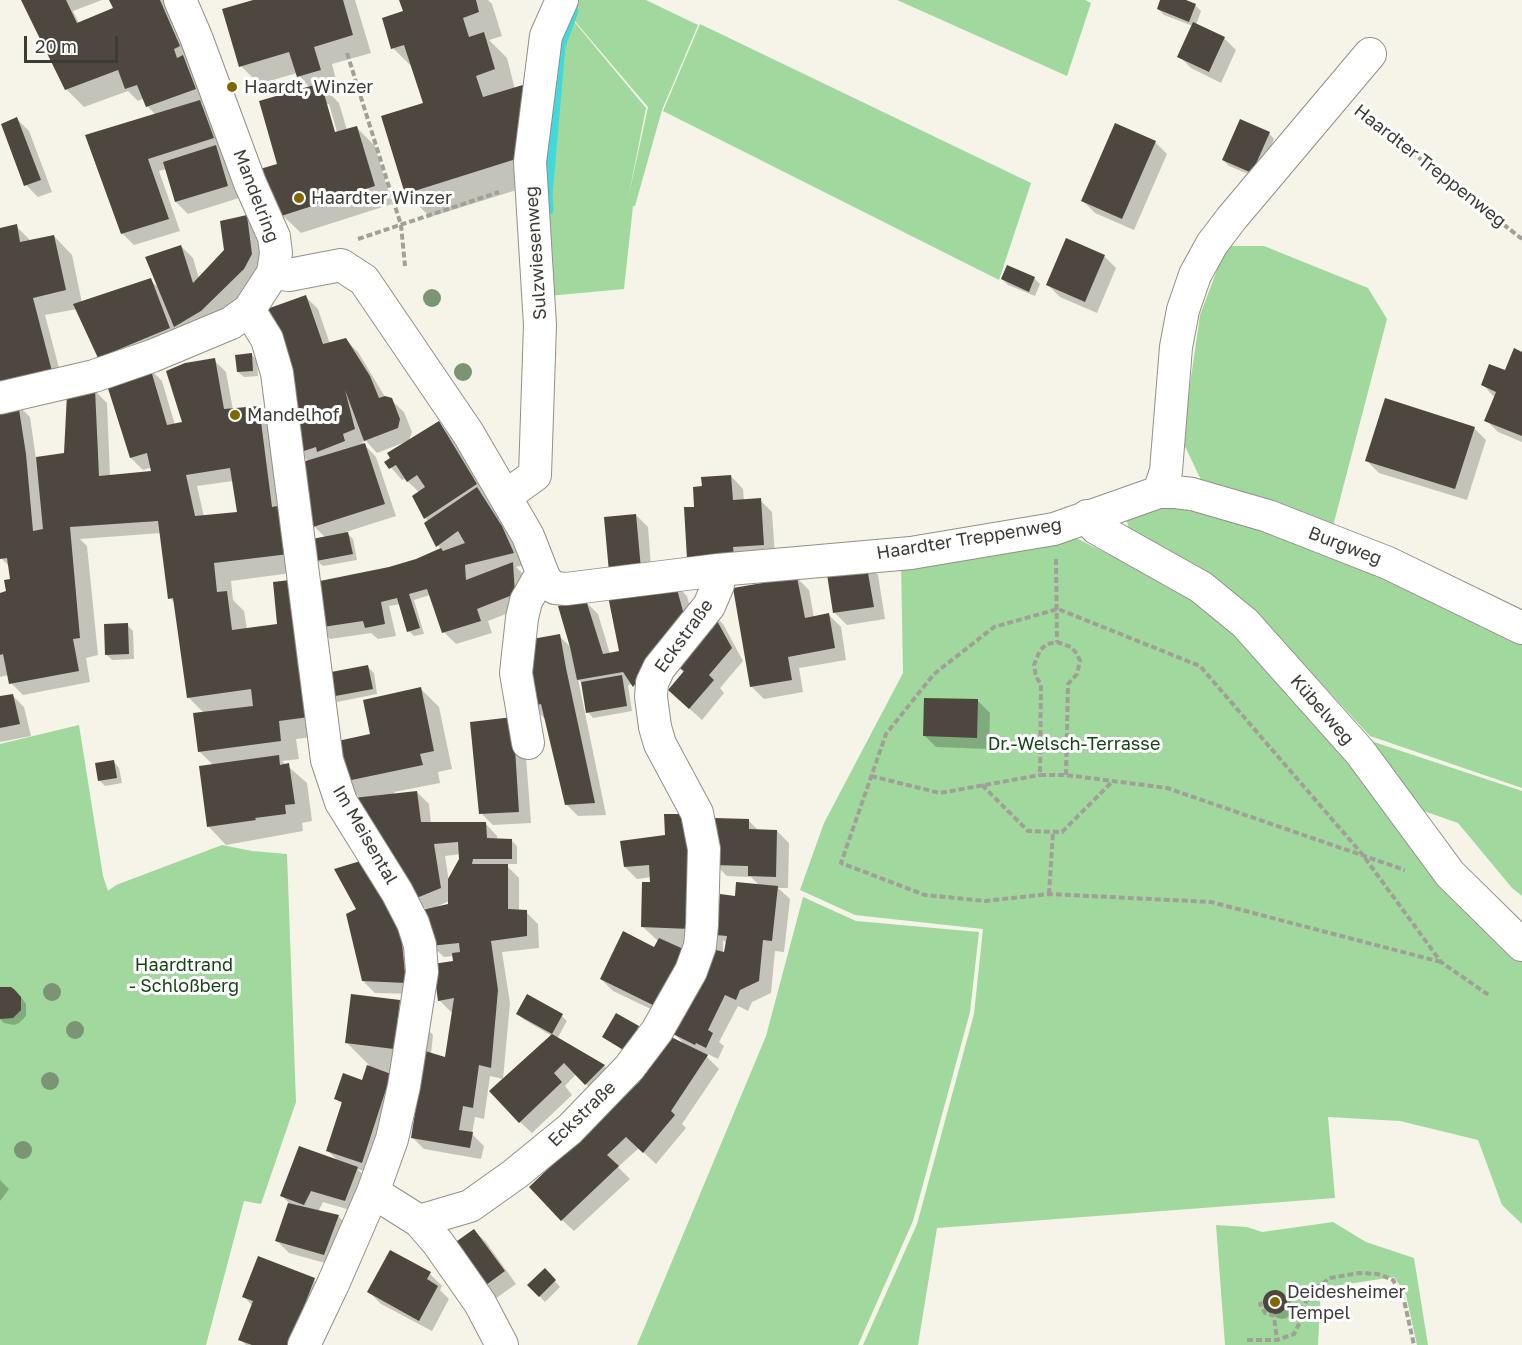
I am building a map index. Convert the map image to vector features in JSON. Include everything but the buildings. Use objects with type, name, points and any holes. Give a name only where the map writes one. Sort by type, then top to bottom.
[{"type":"street","name":"Mandelring","points":[[0,398],[61,385],[123,366],[231,323],[249,310],[273,273],[276,253],[274,237],[250,183],[180,0]]},
{"type":"street","name":"Sulzwiesenweg","points":[[506,496],[535,475],[540,325],[530,162],[546,36],[562,0]]},
{"type":"street","name":"Haardter Treppenweg","points":[[718,570],[911,553],[1054,529],[1159,492],[1166,471],[1176,347],[1183,310],[1196,276],[1212,244],[1231,219],[1370,54]]},
{"type":"street","points":[[273,273],[290,275],[341,265],[364,280],[468,433],[528,536],[544,577],[538,580],[526,601],[516,673],[528,743]]},
{"type":"street","name":"Im Meisental","points":[[249,310],[267,339],[278,374],[327,760],[341,802],[397,892],[413,923],[420,945],[422,972],[404,1086],[392,1139],[373,1192],[304,1345]]},
{"type":"street","name":"Burgweg","points":[[1159,492],[1192,494],[1268,516],[1388,563],[1522,628]]},
{"type":"street","name":"Kübelweg","points":[[1087,516],[1096,528],[1201,586],[1245,623],[1360,752],[1450,874],[1522,945]]},
{"type":"street","name":"Eckstraße","points":[[419,1221],[470,1206],[515,1174],[570,1129],[629,1068],[657,1031],[691,971],[700,946],[705,849],[697,813],[660,744],[652,711],[651,690],[659,668],[709,606],[718,585],[718,570],[566,589],[555,588],[544,577]]},
{"type":"street","points":[[373,1192],[419,1221],[454,1264],[480,1303],[502,1345]]},
{"type":"path","points":[[347,53],[401,225],[405,266]]},
{"type":"path","name":"Haardter Treppenweg","points":[[1338,93],[1522,239]]},
{"type":"path","points":[[341,265],[346,243],[501,191]]},
{"type":"path","points":[[1056,558],[1058,642]]},
{"type":"path","points":[[1441,962],[1211,902],[1049,894],[985,901],[925,895],[841,863],[886,734],[934,674],[994,627],[1058,609],[1200,666],[1362,854],[1441,962],[1490,996]]},
{"type":"path","points":[[1040,775],[1041,684],[1036,677],[1034,664],[1040,650],[1047,644],[1058,642],[1071,647],[1080,661],[1077,674],[1068,684],[1066,775]]},
{"type":"path","points":[[871,776],[940,793],[1040,775],[1066,775],[1167,788],[1362,854]]},
{"type":"path","points":[[982,785],[1028,831],[1062,832],[1113,781]]},
{"type":"path","points":[[1049,894],[1053,832]]},
{"type":"path","points":[[1247,1340],[1277,1340],[1294,1334],[1301,1320],[1304,1305],[1312,1291],[1330,1278],[1359,1273],[1378,1274],[1393,1280],[1404,1300],[1414,1345]]},
{"type":"path","points":[[1263,1303],[1260,1304],[1264,1313],[1274,1316],[1277,1340]]},
{"type":"green space","points":[[579,0],[646,0],[698,25],[662,110],[635,206],[633,206],[624,289],[548,296],[539,165],[558,35],[567,13],[646,108],[628,199],[648,107],[573,19]]},
{"type":"green space","points":[[897,0],[1085,0],[1091,3],[1067,76]]},
{"type":"green space","points":[[700,24],[1031,183],[999,280],[663,111]]},
{"type":"green space","points":[[1226,246],[1264,246],[1368,288],[1387,319],[1332,530],[1201,480],[1182,440],[1200,315]]},
{"type":"green space","points":[[1182,500],[1385,570],[1522,637],[1522,788],[1370,736],[1254,611],[1196,565],[1129,530],[1125,513]]},
{"type":"green space","name":"Dr.-Welsch-Terrasse","points":[[1076,538],[1189,594],[1203,604],[1356,760],[1522,956],[1522,1224],[1502,1205],[1478,1140],[1400,1121],[1328,1117],[1335,1198],[937,1228],[918,1345],[863,1345],[917,1224],[974,1014],[983,929],[855,915],[800,890],[824,823],[903,673],[901,562]]},
{"type":"green space","name":"Haardtrand - Schloßberg","points":[[79,725],[103,876],[108,891],[116,885],[222,845],[252,851],[287,854],[296,1102],[261,1204],[244,1201],[206,1345],[0,1345],[0,744]]},
{"type":"green space","points":[[1371,741],[1522,791],[1522,896],[1512,888],[1458,823],[1418,809]]},
{"type":"green space","points":[[803,897],[856,921],[979,932],[970,1012],[913,1221],[858,1345],[637,1345],[766,1036]]},
{"type":"green space","points":[[1333,1222],[1366,1242],[1414,1258],[1428,1345],[1417,1345],[1406,1295],[1394,1277],[1321,1288],[1318,1345],[1225,1345],[1216,1225],[1247,1227],[1262,1232]]},
{"type":"waterway","points":[[549,210],[548,194],[561,46],[574,11]]},
{"type":"place","name":"Haardt, Winzer","points":[[232,87]]},
{"type":"place","name":"Haardter Winzer","points":[[299,198]]},
{"type":"place","name":"Mandelhof","points":[[235,415]]},
{"type":"place","name":"Deidesheimer Tempel","points":[[1275,1302]]}]
